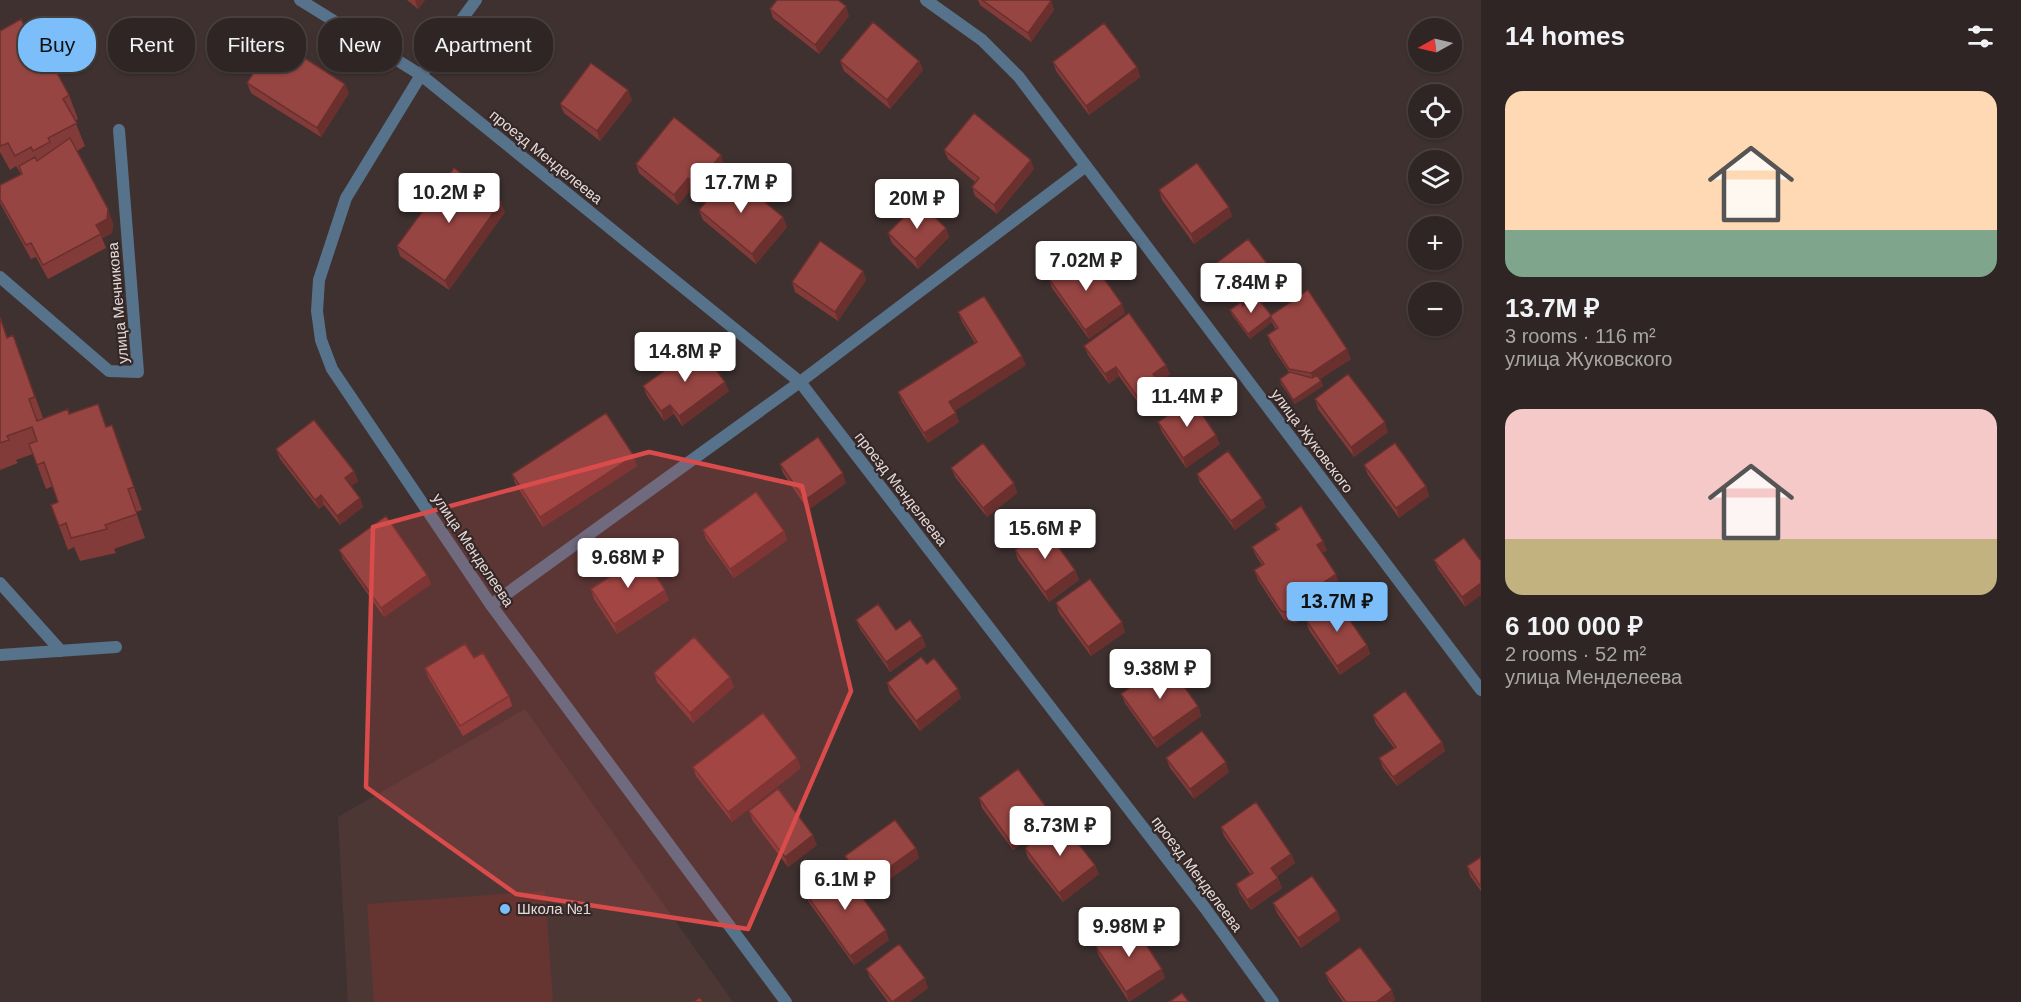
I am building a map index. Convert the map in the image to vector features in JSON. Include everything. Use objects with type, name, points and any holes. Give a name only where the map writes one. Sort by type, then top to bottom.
[{"type":"street","points":[[300,0],[421,75]]},
{"type":"street","name":"улица Менделеева","points":[[476,0],[421,75],[346,198],[319,280],[317,311],[321,340],[332,369],[491,605],[786,1002]]},
{"type":"street","name":"улица Жуковского","points":[[926,0],[982,40],[1019,77],[1481,690]]},
{"type":"street","name":"проезд Менделеева","points":[[421,75],[800,382],[1205,908],[1274,1002]]},
{"type":"street","name":"улица Мечникова","points":[[0,278],[109,371],[138,372],[119,130]]},
{"type":"street","points":[[491,605],[800,382],[1086,166]]},
{"type":"street","points":[[0,583],[61,651]]},
{"type":"street","points":[[0,655],[116,647]]},
{"type":"highlighted area","points":[[649,452],[802,486],[851,691],[748,929],[516,894],[366,787],[373,527]]},
{"type":"shaded area","name":"Школа №1","points":[[525,709],[733,1002],[348,1002],[338,817]]},
{"type":"shaded area","points":[[545,891],[553,1002],[374,1002],[367,904]]},
{"type":"building","points":[[777,0],[838,0],[846,6],[815,45],[770,9]]},
{"type":"building","points":[[982,0],[1049,0],[1051,1],[1028,33]]},
{"type":"building","points":[[18,21],[18,72],[56,72],[69,95],[63,99],[77,123],[48,138],[50,142],[33,151],[31,147],[15,156],[8,143],[1,146],[0,143],[0,31]]},
{"type":"building","points":[[873,22],[919,61],[887,100],[840,61]]},
{"type":"building","points":[[1104,23],[1137,67],[1086,106],[1053,62]]},
{"type":"building","points":[[306,59],[318,67],[318,72],[326,72],[345,84],[317,128],[247,83],[254,72],[306,72]]},
{"type":"building","points":[[591,63],[628,90],[597,131],[560,104]]},
{"type":"building","points":[[974,113],[1031,160],[994,205],[972,187],[979,178],[944,150]]},
{"type":"building","points":[[674,117],[721,155],[696,185],[688,178],[674,195],[636,164]]},
{"type":"building","points":[[70,138],[108,209],[107,219],[96,225],[101,234],[43,265],[31,243],[26,245],[0,199],[0,185],[22,174],[19,166],[35,157],[37,161]]},
{"type":"building","points":[[1197,163],[1229,207],[1191,234],[1159,190]]},
{"type":"building","points":[[454,168],[501,202],[445,281],[397,246]]},
{"type":"building","points":[[730,173],[783,217],[752,254],[699,210]]},
{"type":"building","points":[[919,202],[946,228],[915,259],[888,233]]},
{"type":"building","points":[[1248,239],[1276,275],[1241,301],[1214,265]]},
{"type":"building","points":[[820,241],[863,271],[835,312],[792,282]]},
{"type":"building","points":[[1086,253],[1122,304],[1085,330],[1049,279]]},
{"type":"building","points":[[1308,290],[1347,349],[1311,373],[1289,369],[1267,335],[1278,328],[1270,316]]},
{"type":"building","points":[[984,296],[1022,356],[949,402],[956,413],[924,433],[898,392],[977,342],[958,312]]},
{"type":"building","points":[[1256,296],[1271,315],[1248,334],[1230,310],[1241,302],[1243,306]]},
{"type":"building","points":[[1129,313],[1166,365],[1153,374],[1162,386],[1141,402],[1116,367],[1105,374],[1084,346]]},
{"type":"building","points":[[0,317],[7,338],[13,335],[35,397],[29,399],[37,421],[68,409],[69,414],[98,404],[106,427],[112,425],[134,487],[128,489],[137,514],[105,525],[107,529],[71,538],[66,523],[59,526],[51,505],[58,502],[44,462],[37,465],[29,444],[37,441],[32,427],[7,436],[9,440],[0,443]]},
{"type":"building","points":[[699,346],[725,382],[679,416],[670,405],[661,411],[643,386]]},
{"type":"building","points":[[1290,372],[1312,378],[1317,375],[1321,381],[1293,400],[1280,379]]},
{"type":"building","points":[[1348,374],[1385,422],[1351,447],[1315,399]]},
{"type":"building","points":[[1192,399],[1216,435],[1183,458],[1158,422]]},
{"type":"building","points":[[606,413],[634,456],[540,517],[512,474]]},
{"type":"building","points":[[314,420],[354,471],[345,478],[360,498],[337,516],[321,495],[315,500],[276,449]]},
{"type":"building","points":[[818,437],[843,473],[805,500],[780,464]]},
{"type":"building","points":[[983,443],[1014,483],[983,508],[951,468]]},
{"type":"building","points":[[1395,443],[1426,486],[1396,508],[1364,465]]},
{"type":"building","points":[[1228,451],[1262,498],[1231,521],[1197,474]]},
{"type":"building","points":[[756,492],[784,531],[730,569],[703,530]]},
{"type":"building","points":[[1301,506],[1323,541],[1317,545],[1336,574],[1305,595],[1303,607],[1293,613],[1281,611],[1254,570],[1264,564],[1252,547],[1279,529],[1275,524]]},
{"type":"building","points":[[386,516],[427,575],[381,608],[339,550]]},
{"type":"building","points":[[1045,528],[1075,570],[1045,592],[1015,550]]},
{"type":"building","points":[[1464,538],[1481,561],[1481,583],[1462,597],[1434,560]]},
{"type":"building","points":[[643,555],[665,590],[614,624],[591,589]]},
{"type":"building","points":[[1090,579],[1122,622],[1088,647],[1056,603]]},
{"type":"building","points":[[1336,600],[1367,645],[1337,666],[1306,620]]},
{"type":"building","points":[[878,604],[896,630],[910,620],[922,636],[886,662],[856,620]]},
{"type":"building","points":[[694,637],[730,677],[690,713],[654,673]]},
{"type":"building","points":[[465,644],[474,658],[483,653],[509,696],[460,726],[425,668]]},
{"type":"building","points":[[921,657],[927,664],[934,658],[958,689],[916,721],[887,683]]},
{"type":"building","points":[[1166,661],[1198,706],[1153,738],[1121,694]]},
{"type":"building","points":[[1405,691],[1442,742],[1393,777],[1379,758],[1396,747],[1373,715]]},
{"type":"building","points":[[763,713],[797,758],[728,812],[693,767]]},
{"type":"building","points":[[1202,731],[1226,762],[1190,789],[1166,758]]},
{"type":"building","points":[[1018,769],[1049,811],[1010,841],[979,798]]},
{"type":"building","points":[[778,789],[813,835],[785,857],[749,811]]},
{"type":"building","points":[[1256,802],[1291,854],[1271,868],[1278,878],[1247,900],[1236,884],[1253,873],[1221,827]]},
{"type":"building","points":[[895,820],[916,848],[866,884],[845,856]]},
{"type":"building","points":[[1060,820],[1095,865],[1059,893],[1025,848]]},
{"type":"building","points":[[1481,857],[1481,887],[1467,866]]},
{"type":"building","points":[[840,866],[886,930],[850,956],[804,891]]},
{"type":"building","points":[[1312,876],[1337,911],[1298,938],[1273,903]]},
{"type":"building","points":[[1132,923],[1162,969],[1126,992],[1096,947]]},
{"type":"building","points":[[899,944],[925,978],[892,1002],[866,969]]},
{"type":"building","points":[[1360,947],[1392,990],[1376,1002],[1346,1002],[1325,973]]},
{"type":"building","points":[[1182,993],[1189,1002],[1169,1002]]},
{"type":"building","points":[[700,997],[703,1002],[693,1002]]},
{"type":"place","name":"Школа №1","points":[[505,909]]}]
